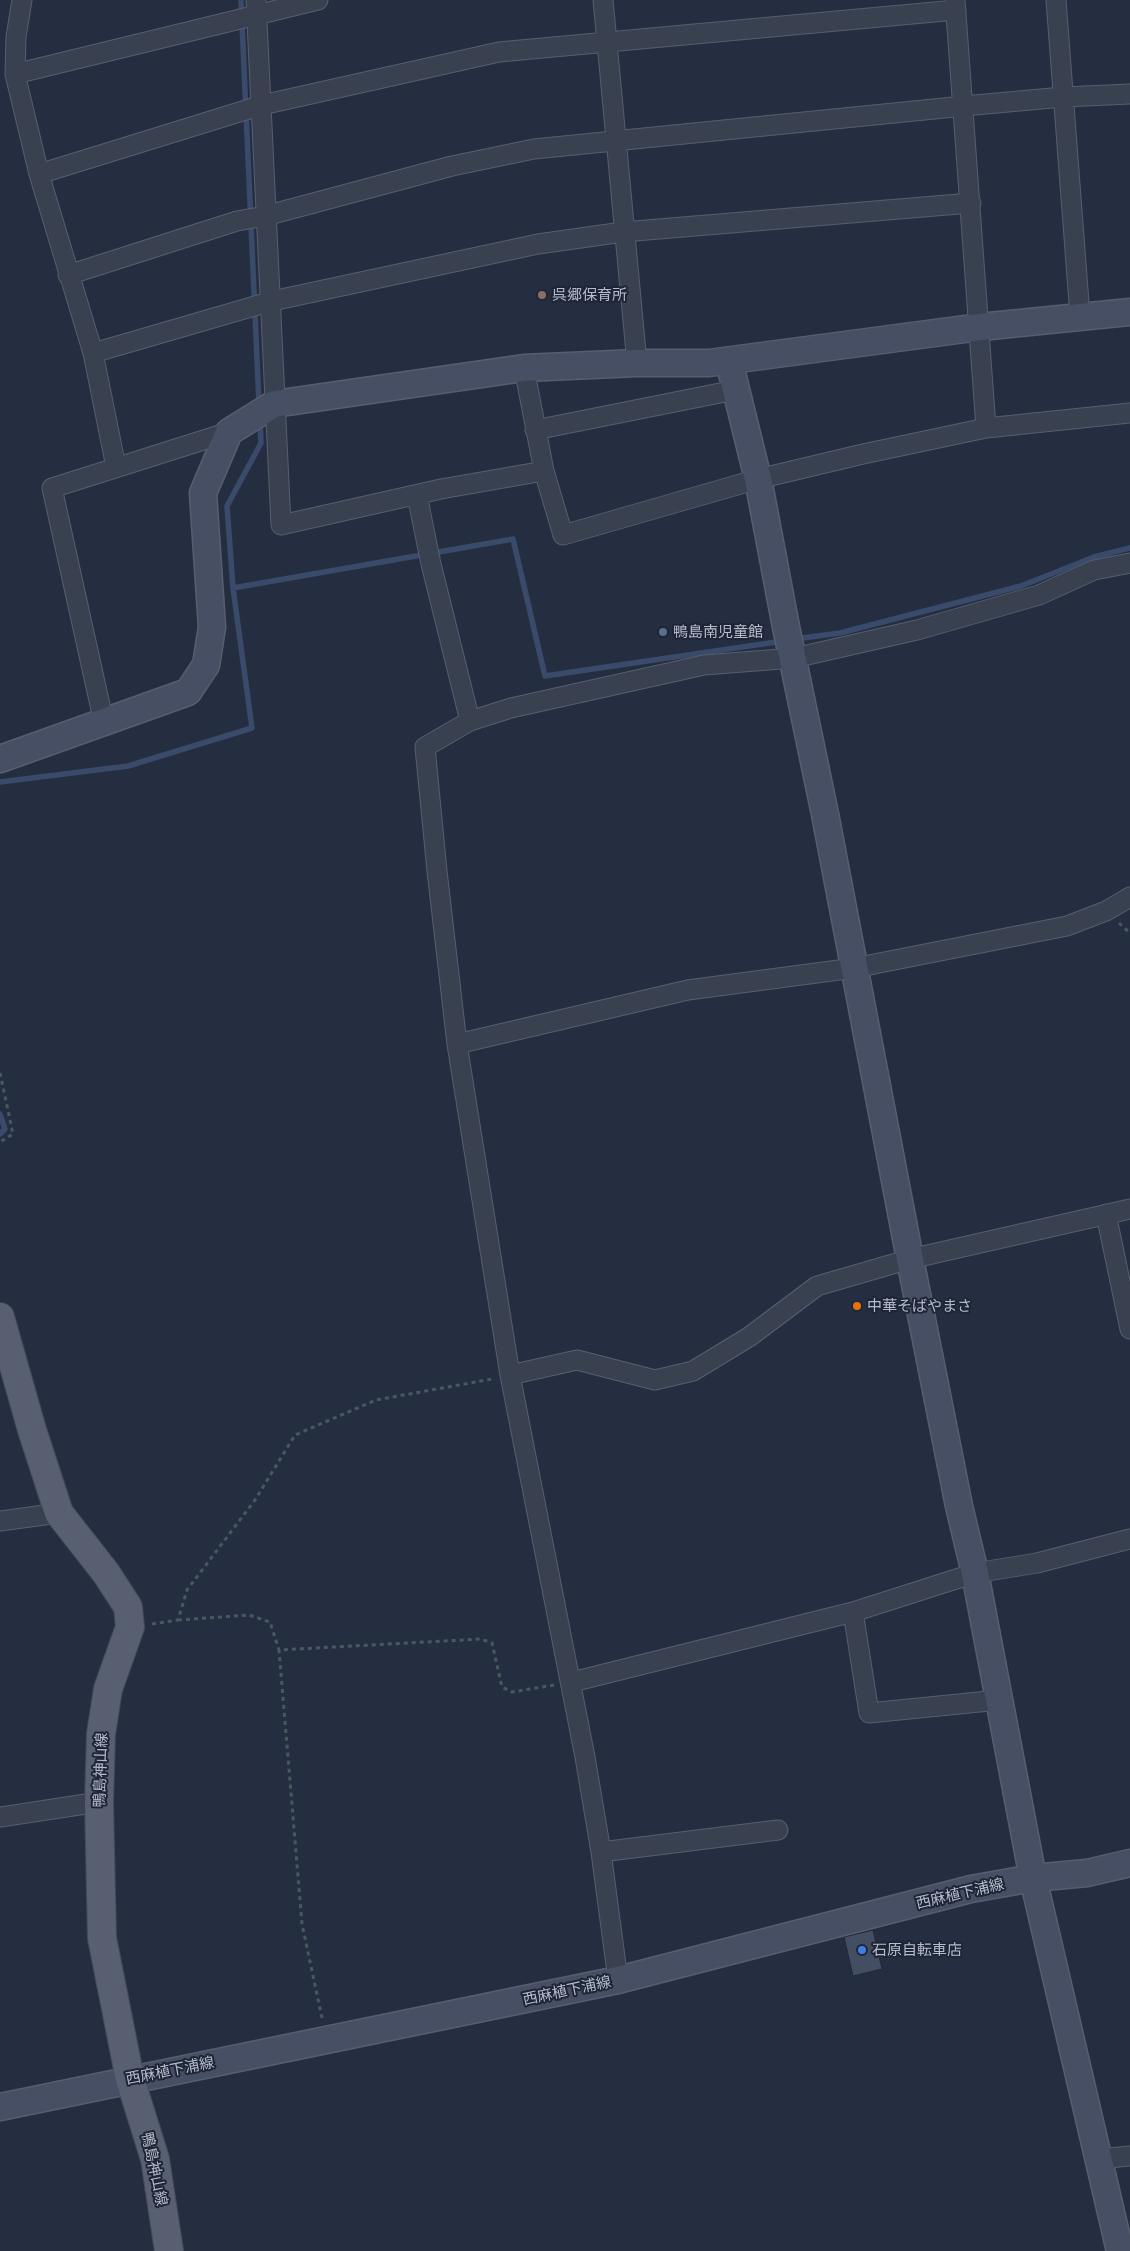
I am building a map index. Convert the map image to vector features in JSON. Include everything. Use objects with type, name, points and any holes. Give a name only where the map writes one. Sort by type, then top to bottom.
[{"type":"main road","points":[[0,1317],[32,1430],[59,1513],[106,1573],[128,1607],[130,1627]]},
{"type":"main road","name":"鴨島神山線","points":[[130,1627],[108,1689],[101,1734],[99,1802],[102,1938],[130,2079],[155,2159],[169,2251]]},
{"type":"street","points":[[22,0],[16,37],[15,74],[39,174],[93,353],[116,467]]},
{"type":"street","points":[[15,74],[232,20],[256,7],[318,0]]},
{"type":"street","points":[[603,0],[614,140],[636,363]]},
{"type":"street","points":[[1056,0],[1080,316]]},
{"type":"street","points":[[39,174],[262,105],[499,52],[955,5],[964,106],[986,428]]},
{"type":"street","points":[[256,7],[262,105],[265,216],[272,301],[274,404],[281,525],[417,495],[544,471]]},
{"type":"street","points":[[68,274],[237,221],[265,216],[452,166],[534,149],[964,106],[1064,97],[1130,94]]},
{"type":"street","points":[[93,353],[272,301],[538,244],[623,232],[971,203]]},
{"type":"street","points":[[104,723],[52,488],[239,426],[274,404],[524,368],[636,363],[709,363],[980,327],[1130,312]]},
{"type":"street","points":[[729,361],[758,479],[910,1260],[959,1506],[975,1573],[1033,1878],[1120,2251]]},
{"type":"street","points":[[524,368],[544,471],[563,535],[758,479],[986,428],[1130,413]]},
{"type":"street","points":[[536,430],[736,390]]},
{"type":"street","points":[[0,759],[188,692],[206,665],[212,627],[202,494],[239,426]]},
{"type":"street","points":[[417,495],[431,564],[470,722]]},
{"type":"street","points":[[618,1980],[601,1852],[572,1682],[510,1375],[457,1044],[437,871],[426,747],[470,722],[512,708],[704,665],[790,643],[917,630],[1039,595],[1094,570],[1130,563]]},
{"type":"street","points":[[457,1044],[688,990],[854,968],[1066,926],[1106,911],[1130,898]]},
{"type":"street","points":[[510,1375],[577,1360],[655,1380],[693,1371],[749,1337],[816,1286],[910,1260],[1130,1209]]},
{"type":"street","points":[[1106,1214],[1130,1329]]},
{"type":"street","points":[[0,1521],[59,1513]]},
{"type":"street","points":[[572,1682],[853,1612],[975,1573],[1037,1563],[1130,1539]]},
{"type":"street","points":[[853,1612],[868,1713],[999,1700]]},
{"type":"street","points":[[0,1818],[99,1802]]},
{"type":"street","points":[[601,1852],[778,1830]]},
{"type":"street","name":"西麻植下浦線","points":[[0,2107],[618,1980],[971,1889],[1033,1878],[1087,1873],[1130,1864]]},
{"type":"street","points":[[1099,2159],[1130,2156]]},
{"type":"path","points":[[0,1073],[13,1134],[0,1142]]},
{"type":"path","points":[[178,1620],[187,1590],[255,1500],[295,1435],[376,1400],[510,1375]]},
{"type":"path","points":[[130,1627],[178,1620],[249,1616],[270,1622],[279,1650],[302,1924],[327,2041]]},
{"type":"path","points":[[279,1650],[481,1639],[492,1643],[502,1687],[507,1690],[512,1692],[572,1682]]},
{"type":"building","name":"石原自転車店","points":[[873,1930],[882,1969],[853,1976],[844,1937]]},
{"type":"waterway","points":[[241,0],[259,404]]},
{"type":"waterway","points":[[0,782],[128,766],[252,728],[233,588],[227,506],[261,443],[260,421]]},
{"type":"waterway","points":[[233,588],[513,539],[545,676],[783,641]]},
{"type":"waterway","points":[[795,639],[840,633],[1021,586],[1094,557],[1130,548]]},
{"type":"waterway","points":[[0,1114],[5,1129],[0,1134]]},
{"type":"place","name":"呉郷保育所","points":[[542,295]]},
{"type":"place","name":"鴨島南児童館","points":[[663,632]]},
{"type":"place","name":"中華そばやまさ","points":[[857,1306]]},
{"type":"place","name":"石原自転車店","points":[[862,1950]]}]
